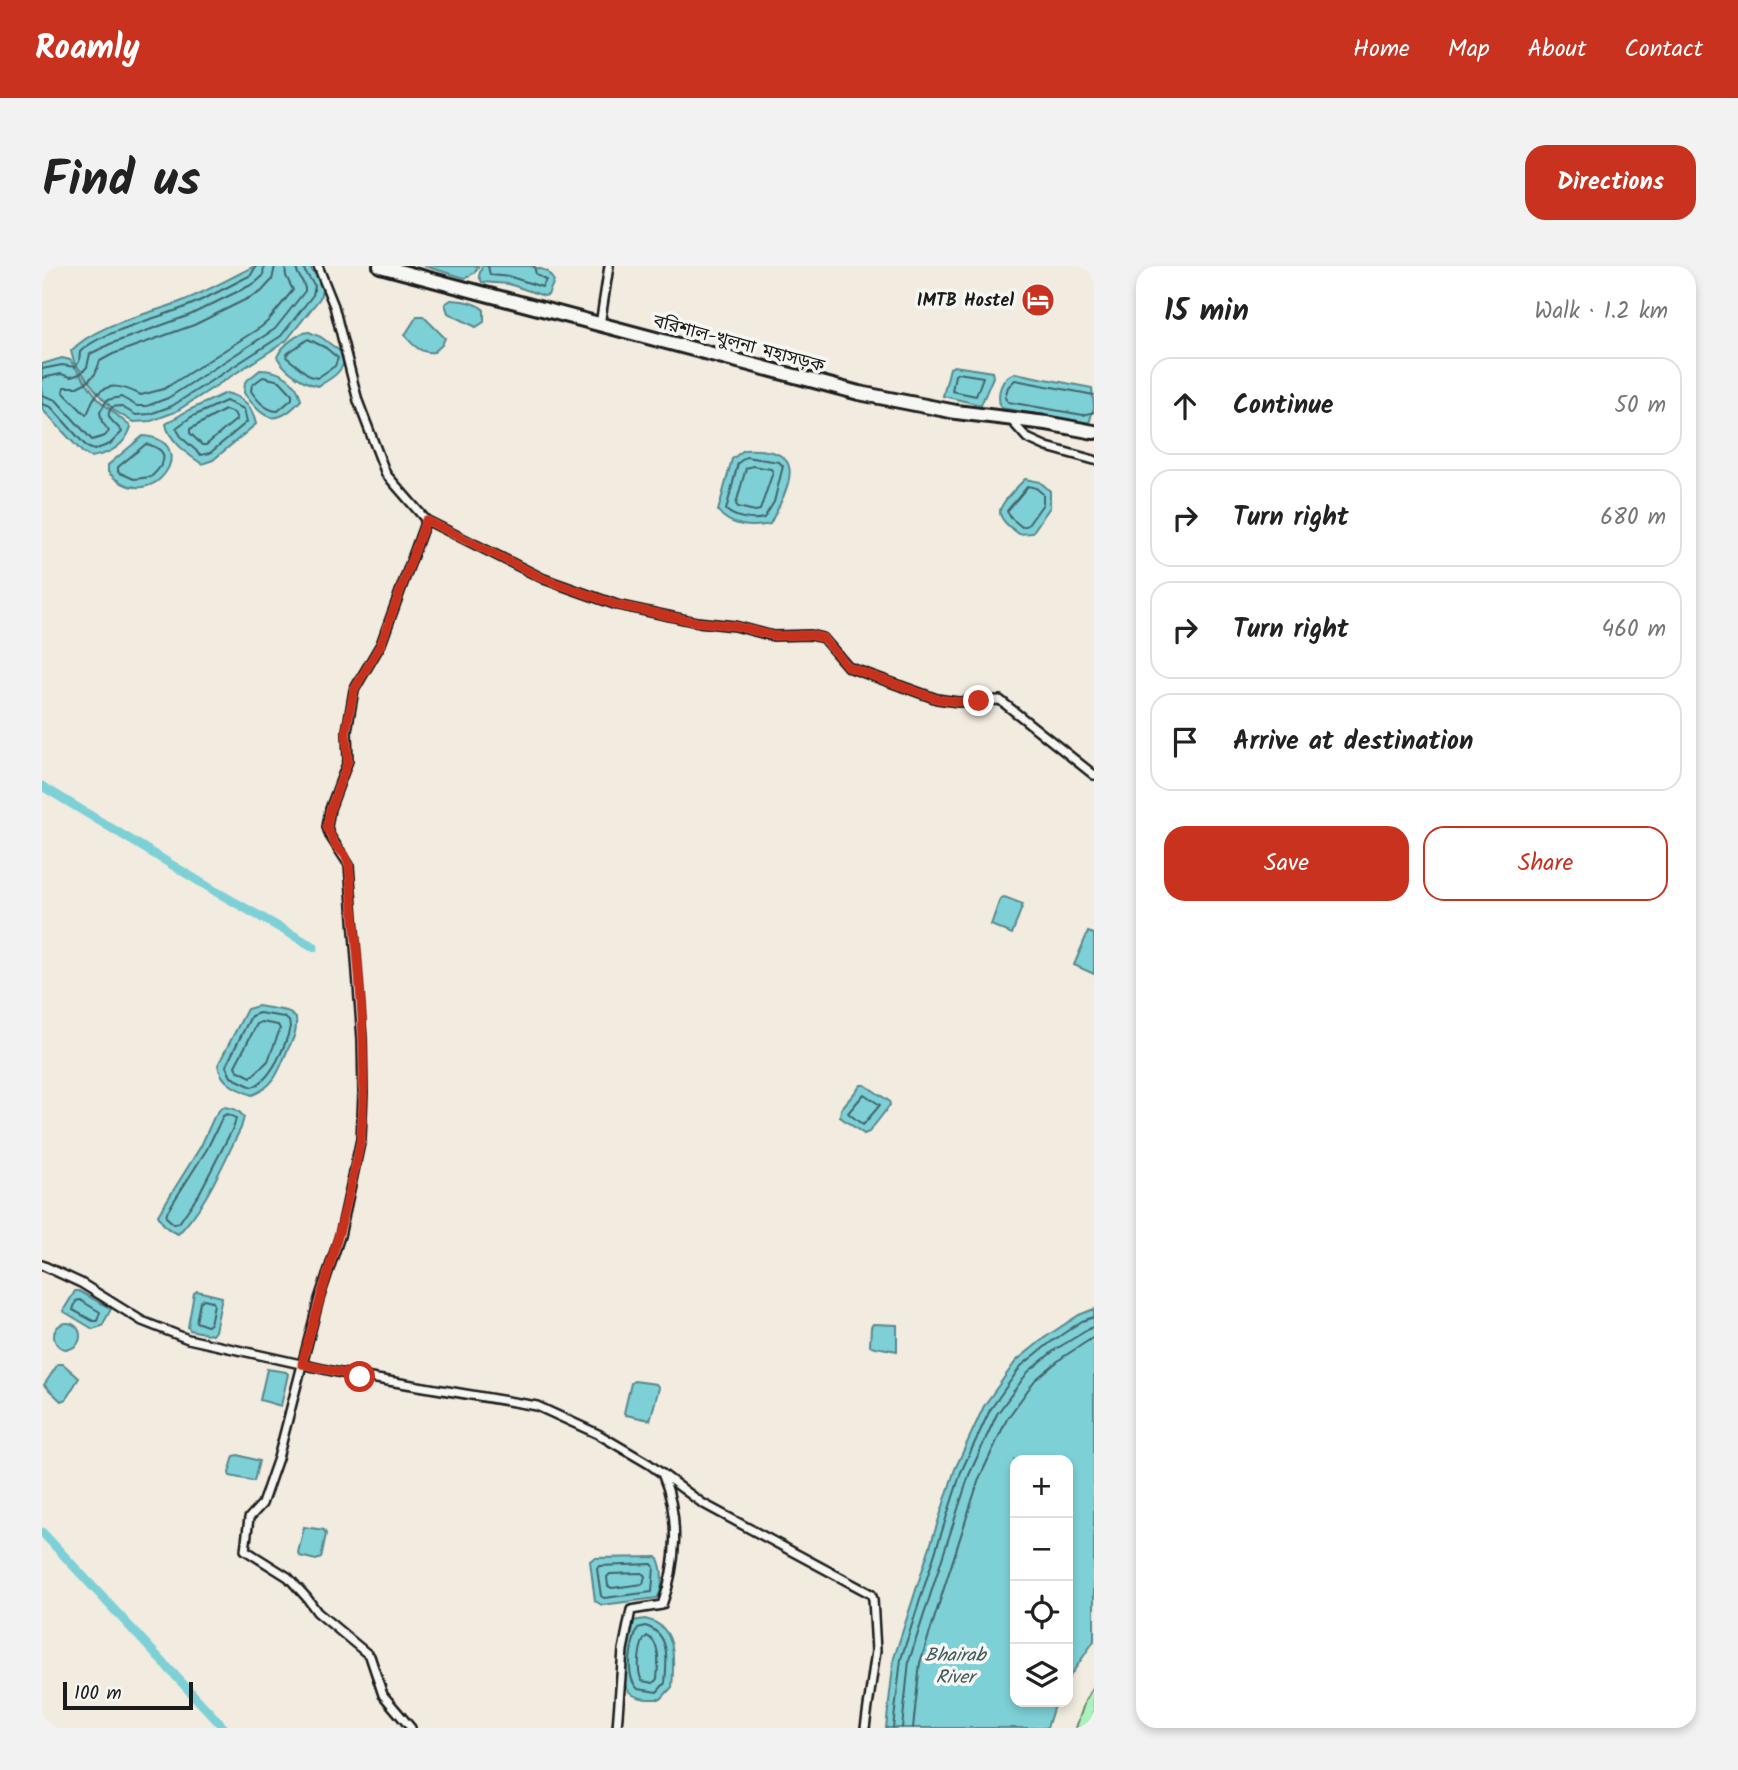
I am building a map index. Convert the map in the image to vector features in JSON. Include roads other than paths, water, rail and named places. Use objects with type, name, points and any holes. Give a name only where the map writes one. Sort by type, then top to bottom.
[{"type":"highway","name":"বরিশাল-খুলনা মহাসড়ক","points":[[380,266],[859,393],[956,412],[1094,432]]},
{"type":"street","points":[[318,266],[334,306],[358,401],[386,474],[426,520],[544,579],[617,605],[697,622],[735,626],[774,636],[810,635],[823,638],[848,667],[937,699],[958,702],[1000,699],[1094,775]]},
{"type":"street","points":[[600,324],[609,266]]},
{"type":"street","points":[[1007,418],[1017,425],[1027,438],[1047,447],[1094,460]]},
{"type":"street","points":[[411,1728],[383,1695],[370,1656],[333,1627],[288,1577],[245,1550],[249,1518],[262,1504],[268,1487],[319,1299],[340,1236],[361,1139],[362,1039],[349,865],[327,827],[330,810],[348,761],[346,731],[354,690],[381,644],[426,520]]},
{"type":"street","points":[[42,1265],[81,1283],[142,1321],[188,1339],[354,1376],[537,1406],[598,1434],[702,1503],[871,1594],[876,1651],[864,1728]]},
{"type":"street","points":[[617,1728],[620,1677],[631,1610],[662,1605],[671,1570],[675,1522],[670,1493],[662,1474]]},
{"type":"water","points":[[255,266],[309,266],[323,286],[320,298],[286,341],[175,412],[151,421],[133,422],[115,411],[101,397],[74,362],[71,351],[94,334],[122,321],[190,298]]},
{"type":"water","points":[[424,266],[479,266],[465,278]]},
{"type":"water","points":[[482,266],[531,266],[547,271],[554,281],[548,295],[544,296],[509,284],[482,282],[479,276]]},
{"type":"water","points":[[451,300],[469,302],[481,307],[484,310],[484,322],[476,327],[448,313],[445,304]]},
{"type":"water","points":[[417,316],[423,316],[445,338],[434,352],[425,352],[418,348],[405,335]]},
{"type":"water","points":[[309,332],[321,337],[345,355],[340,370],[318,386],[295,376],[277,357],[290,341]]},
{"type":"water","points":[[62,358],[70,360],[99,400],[131,427],[121,444],[104,454],[91,457],[82,452],[42,409],[42,364]]},
{"type":"water","points":[[954,366],[992,372],[993,377],[981,405],[943,396],[950,368]]},
{"type":"water","points":[[260,370],[286,377],[296,387],[301,400],[278,417],[264,415],[244,393],[245,382]]},
{"type":"water","points":[[1015,373],[1092,388],[1094,407],[1089,423],[1001,408],[999,397],[1003,382]]},
{"type":"water","points":[[226,393],[246,403],[256,424],[213,460],[202,464],[175,441],[166,424]]},
{"type":"water","points":[[143,436],[161,441],[169,450],[170,462],[165,474],[155,483],[141,487],[125,484],[108,472],[108,465]]},
{"type":"water","points":[[744,450],[765,451],[779,455],[787,461],[790,470],[788,482],[770,524],[742,525],[729,520],[718,511],[732,459]]},
{"type":"water","points":[[1025,479],[1040,482],[1050,491],[1050,507],[1032,533],[1019,534],[1004,522],[1000,512],[1006,500]]},
{"type":"water","points":[[1004,897],[1023,904],[1012,934],[991,925],[1000,899]]},
{"type":"water","points":[[1088,932],[1094,934],[1094,974],[1074,965]]},
{"type":"water","points":[[258,1006],[287,1011],[296,1018],[296,1027],[276,1076],[266,1087],[252,1095],[226,1081],[218,1065],[247,1009]]},
{"type":"water","points":[[861,1085],[889,1101],[890,1105],[869,1132],[864,1134],[840,1117],[841,1109]]},
{"type":"water","points":[[222,1107],[235,1109],[244,1117],[241,1128],[206,1197],[178,1234],[166,1227],[158,1215]]},
{"type":"water","points":[[75,1291],[111,1309],[102,1326],[93,1329],[63,1311]]},
{"type":"water","points":[[197,1291],[222,1297],[212,1335],[190,1330],[188,1327],[194,1293]]},
{"type":"water","name":"Bhairab River","points":[[1094,1309],[1094,1641],[1073,1672],[1073,1455],[1010,1455],[1010,1707],[1053,1707],[1047,1728],[886,1728],[894,1658],[955,1469],[984,1406],[1016,1361],[1079,1315]]},
{"type":"water","points":[[67,1323],[76,1327],[80,1336],[76,1345],[67,1349],[58,1345],[54,1336],[58,1327]]},
{"type":"water","points":[[873,1324],[897,1325],[897,1351],[870,1346]]},
{"type":"water","points":[[58,1364],[63,1364],[79,1378],[66,1399],[61,1401],[44,1385]]},
{"type":"water","points":[[267,1369],[288,1374],[281,1406],[260,1400]]},
{"type":"water","points":[[634,1381],[656,1384],[659,1388],[650,1420],[624,1413],[631,1383]]},
{"type":"water","points":[[234,1456],[259,1461],[254,1481],[230,1476]]},
{"type":"water","points":[[304,1527],[324,1530],[326,1534],[321,1558],[316,1560],[298,1553]]},
{"type":"water","points":[[657,1557],[662,1578],[657,1598],[602,1605],[595,1601],[590,1561],[594,1558]]},
{"type":"water","points":[[645,1619],[663,1629],[672,1645],[672,1687],[661,1699],[636,1697],[627,1689],[624,1681],[623,1660],[630,1629],[633,1621]]},
{"type":"waterway","points":[[42,786],[215,891],[314,947]]},
{"type":"waterway","points":[[42,1532],[224,1728]]},
{"type":"place","name":"IMTB Hostel","points":[[1038,300]]}]
